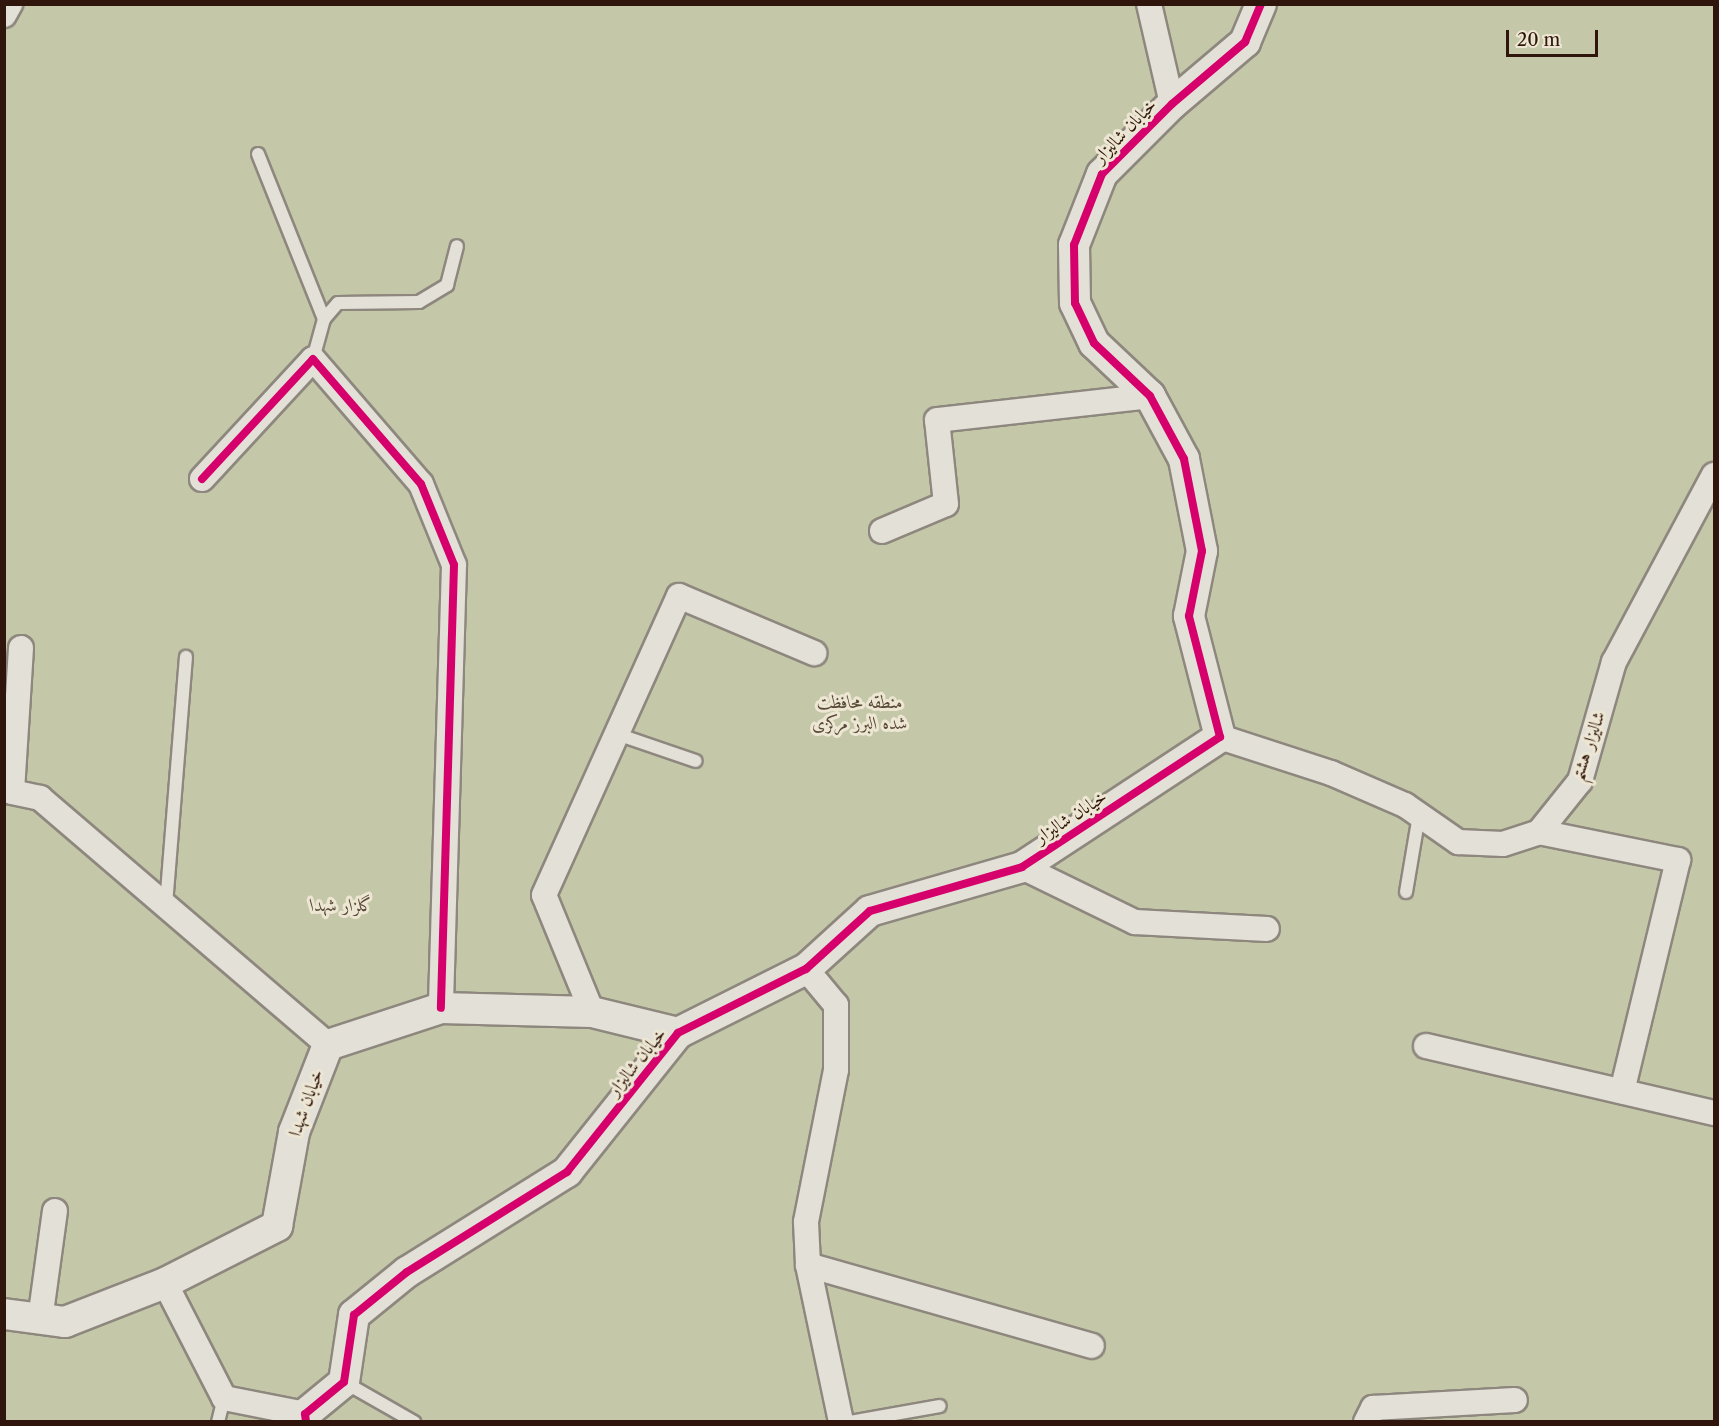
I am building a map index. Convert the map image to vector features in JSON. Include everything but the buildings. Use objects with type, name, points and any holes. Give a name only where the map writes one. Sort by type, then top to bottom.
[{"type":"street","points":[[4,15],[10,4]]},
{"type":"street","points":[[1149,4],[1172,104]]},
{"type":"street","name":"خیابان شالیزار","points":[[344,1382],[354,1315],[407,1272],[567,1173],[678,1033],[806,969],[870,911],[1022,867],[1220,737],[1189,616],[1202,551],[1184,459],[1150,396],[1094,343],[1074,303],[1074,245],[1102,174],[1172,104],[1245,42],[1261,4]]},
{"type":"street","points":[[202,479],[313,359],[421,484],[454,565],[441,1008]]},
{"type":"street","points":[[882,531],[946,504],[937,420],[1150,396]]},
{"type":"street","name":"شالیزار هشتم","points":[[1539,832],[1580,781],[1614,662],[1714,475]]},
{"type":"street","points":[[592,1012],[544,895],[680,596],[814,653]]},
{"type":"street","points":[[21,648],[8,795],[40,798],[328,1044],[441,1008],[592,1012],[678,1033]]},
{"type":"street","points":[[1220,737],[1331,773],[1419,815],[1458,842],[1503,844],[1539,832],[1678,860],[1622,1090]]},
{"type":"street","points":[[1022,867],[1135,922],[1267,929]]},
{"type":"street","points":[[806,969],[836,1005],[836,1070],[806,1222],[808,1264],[841,1422]]},
{"type":"street","name":"خیابان شهدا","points":[[4,1314],[65,1322],[165,1283],[277,1226],[294,1131],[328,1044]]},
{"type":"street","points":[[1426,1046],[1714,1113]]},
{"type":"street","points":[[40,1320],[55,1211]]},
{"type":"street","points":[[808,1264],[1092,1346]]},
{"type":"street","points":[[165,1283],[224,1398],[305,1418],[344,1382]]},
{"type":"street","points":[[1366,1422],[1372,1408],[1515,1400]]},
{"type":"lane","points":[[258,154],[324,319]]},
{"type":"lane","points":[[313,359],[324,319],[338,303],[419,302],[447,285],[457,246]]},
{"type":"lane","points":[[166,906],[186,657]]},
{"type":"lane","points":[[617,734],[696,761]]},
{"type":"lane","points":[[1406,892],[1419,815]]},
{"type":"lane","points":[[344,1382],[414,1422]]},
{"type":"lane","points":[[218,1422],[224,1398]]},
{"type":"lane","points":[[849,1422],[940,1406]]},
{"type":"green space","name":"منطقه محافظت شده البرز مرکزی","points":[[5,5],[1714,5],[1714,1421],[5,1422]]},
{"type":"cycle path","points":[[306,1422],[305,1414],[344,1382],[354,1315],[407,1272],[567,1172],[678,1033],[806,969],[870,911],[1022,867],[1220,737],[1189,616],[1202,551],[1184,459],[1150,396],[1094,343],[1075,303],[1074,245],[1102,174],[1172,104],[1245,42],[1261,4]]},
{"type":"cycle path","points":[[202,479],[313,359],[421,484],[454,565],[441,1008]]},
{"type":"park label","name":"گلزار شهدا","points":[[342,905]]}]
